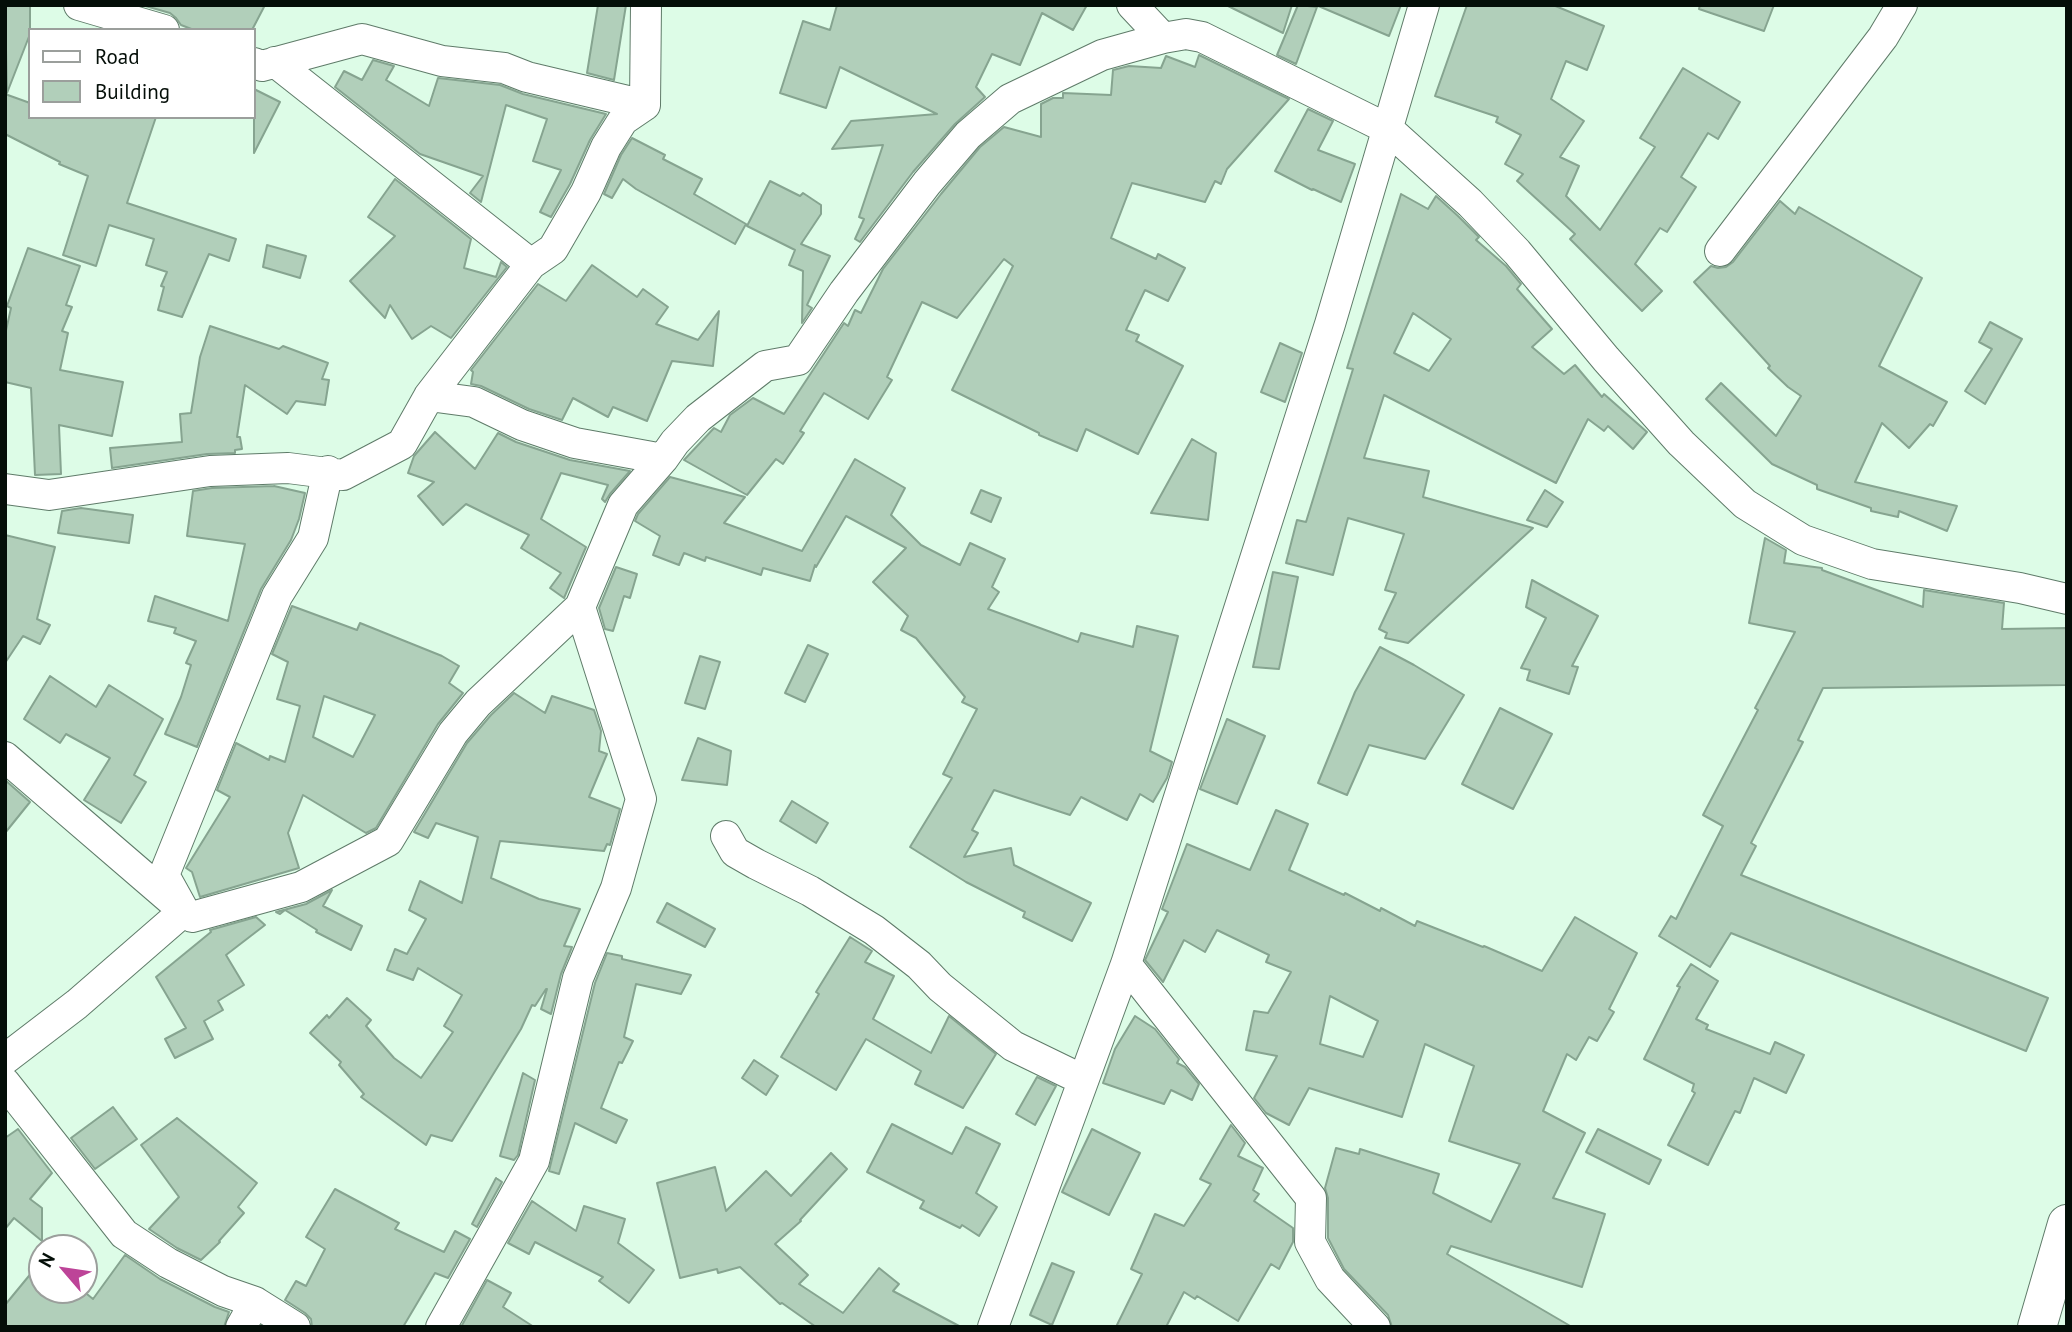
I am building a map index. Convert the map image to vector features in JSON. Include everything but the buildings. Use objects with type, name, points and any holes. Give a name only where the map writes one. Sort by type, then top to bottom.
[{"type":"highway","points":[[2037,1327],[2067,1224]]},
{"type":"street","points":[[79,5],[157,28]]},
{"type":"street","points":[[645,105],[646,5]]},
{"type":"street","points":[[1132,5],[1163,38]]},
{"type":"street","points":[[993,1327],[1126,964],[1330,324],[1424,5]]},
{"type":"street","points":[[1720,251],[1883,37],[1902,5]]},
{"type":"street","points":[[5,757],[192,918],[301,887],[388,841],[453,733],[478,703],[580,607],[623,505],[698,418],[765,366],[798,360],[844,292],[927,183],[968,135],[1010,99],[1102,55],[1186,34],[1202,37],[1388,128],[1470,203],[1508,242],[1681,443],[1745,504],[1802,540],[1872,564],[2020,588],[2067,599]]},
{"type":"street","points":[[264,62],[362,39],[442,61],[504,68],[527,77],[645,105]]},
{"type":"street","points":[[264,62],[531,264]]},
{"type":"street","points":[[5,489],[49,495],[210,471],[288,468],[343,475],[402,444],[429,396],[531,264],[554,248],[586,192],[606,147],[623,120],[645,105]]},
{"type":"street","points":[[429,396],[474,402],[522,425],[575,443],[663,459]]},
{"type":"street","points":[[184,911],[164,875],[277,596],[313,538],[328,471]]},
{"type":"street","points":[[441,1327],[534,1161],[578,978],[616,888],[641,799],[580,607]]},
{"type":"street","points":[[726,836],[735,852],[810,891],[874,930],[1013,1046],[1083,1080]]},
{"type":"street","points":[[5,1059],[77,1004],[184,911]]},
{"type":"street","points":[[1126,964],[1311,1198],[1310,1242],[1330,1279],[1375,1327]]},
{"type":"street","points":[[5,1083],[124,1234],[168,1263],[223,1291],[248,1314],[295,1327]]}]
